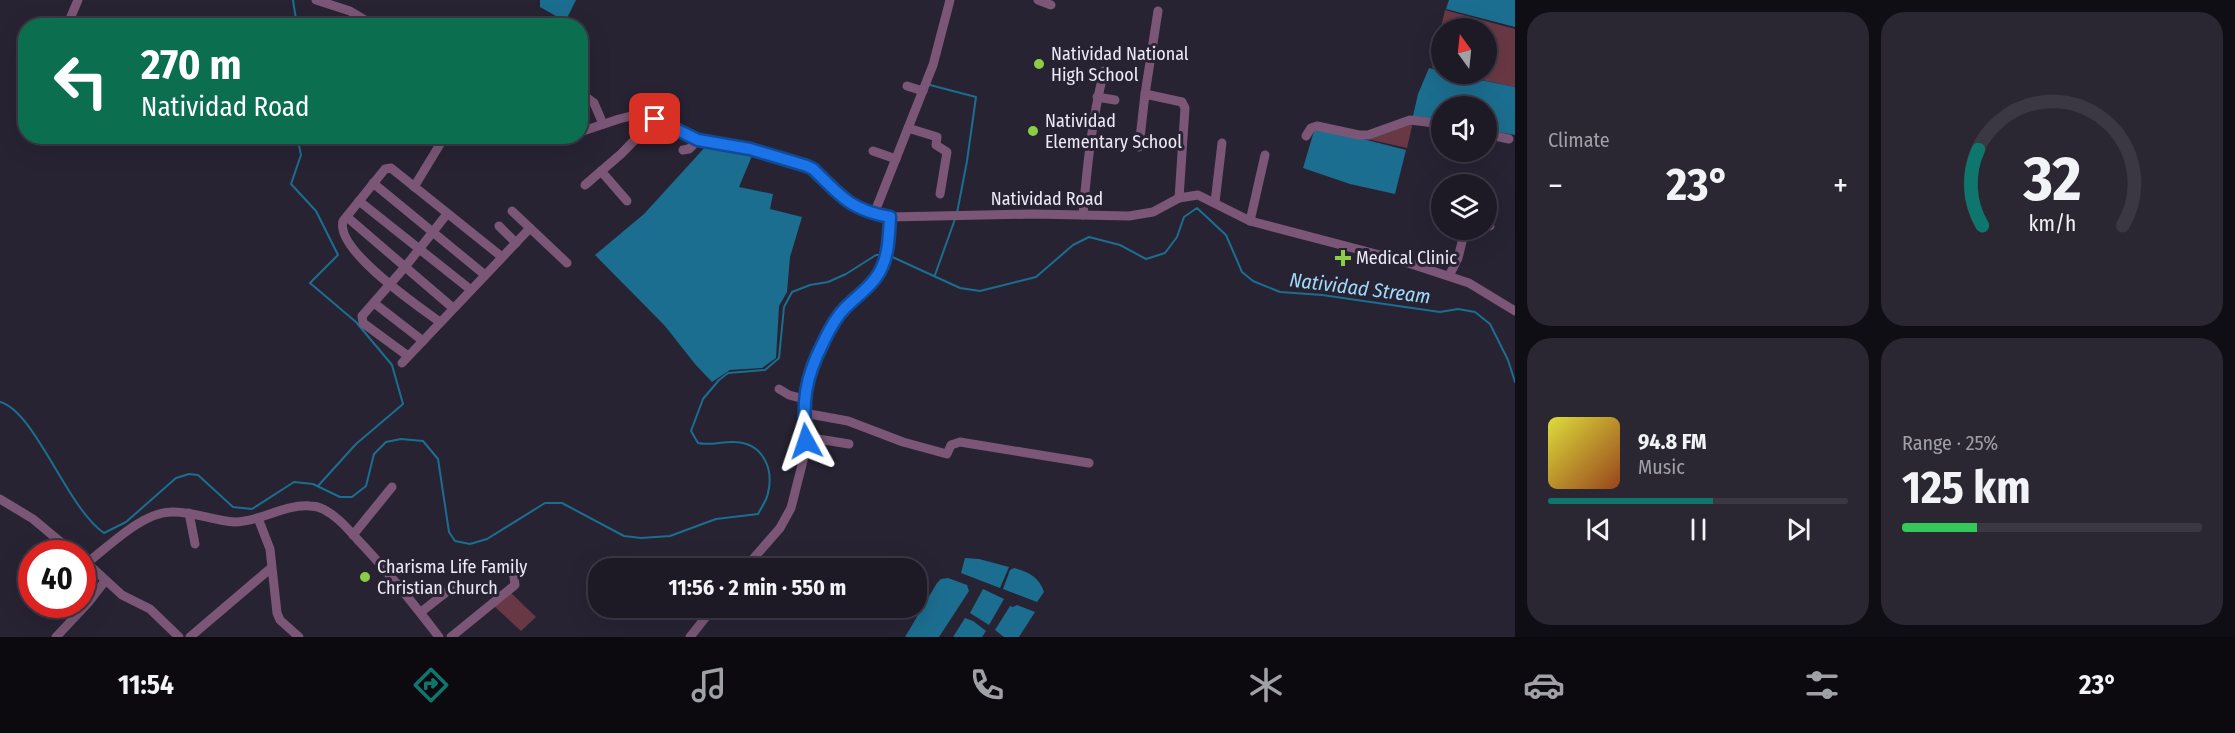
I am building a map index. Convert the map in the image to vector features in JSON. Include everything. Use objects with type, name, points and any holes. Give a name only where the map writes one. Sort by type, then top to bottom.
[{"type":"street","points":[[70,18],[78,0]]},
{"type":"street","points":[[316,0],[350,11],[362,18]]},
{"type":"street","points":[[874,214],[933,66],[950,0]]},
{"type":"street","points":[[1038,0],[1051,5]]},
{"type":"street","points":[[1139,147],[1158,11]]},
{"type":"street","points":[[1083,215],[1089,144],[1104,71]]},
{"type":"street","points":[[907,86],[923,91]]},
{"type":"street","points":[[1145,94],[1178,99],[1184,104],[1179,198],[1198,195],[1250,221],[1393,258],[1449,276],[1482,289],[1515,311]]},
{"type":"street","points":[[1097,97],[1115,100]]},
{"type":"street","points":[[588,99],[594,103],[603,124]]},
{"type":"street","name":"Natividad Road","points":[[588,129],[635,115],[655,119],[698,140],[750,149],[807,166],[813,169],[843,199],[874,214],[890,217],[1129,216],[1153,212],[1179,198]]},
{"type":"street","points":[[585,185],[655,119]]},
{"type":"street","points":[[1306,136],[1311,128],[1317,126],[1368,135],[1410,120],[1431,123]]},
{"type":"street","points":[[908,128],[937,137],[936,145],[947,152],[940,194]]},
{"type":"street","points":[[1497,136],[1509,139]]},
{"type":"street","points":[[683,150],[689,149],[698,140]]},
{"type":"street","points":[[1215,202],[1222,143]]},
{"type":"street","points":[[414,187],[439,144]]},
{"type":"street","points":[[873,151],[896,159]]},
{"type":"street","points":[[1250,221],[1265,155]]},
{"type":"street","points":[[440,322],[355,254],[342,227],[347,217],[385,169],[389,168],[502,257]]},
{"type":"street","points":[[601,171],[627,201]]},
{"type":"street","points":[[373,183],[485,275]]},
{"type":"street","points":[[359,201],[471,290]]},
{"type":"street","points":[[512,211],[567,263]]},
{"type":"street","points":[[447,214],[362,316],[361,320],[405,359],[530,228]]},
{"type":"street","points":[[347,217],[453,308]]},
{"type":"street","points":[[754,558],[780,528],[788,515],[804,460],[806,437],[804,399],[809,372],[832,325],[843,309],[875,279],[884,261],[890,217]]},
{"type":"street","points":[[499,226],[516,243]]},
{"type":"street","points":[[1449,276],[1458,258],[1462,240]]},
{"type":"street","points":[[374,303],[423,341]]},
{"type":"street","points":[[779,389],[793,397],[804,399]]},
{"type":"street","points":[[804,413],[849,421],[903,442],[947,454],[951,445],[960,442],[1089,464]]},
{"type":"street","points":[[806,437],[849,444]]},
{"type":"street","points":[[353,535],[392,487]]},
{"type":"street","points":[[0,500],[33,519],[58,540]]},
{"type":"street","points":[[96,553],[144,519],[171,512],[189,513],[233,522],[302,506],[322,508],[353,535],[421,612],[434,635]]},
{"type":"street","points":[[189,513],[195,544]]},
{"type":"street","points":[[258,518],[270,549],[277,614],[280,620],[299,637]]},
{"type":"street","points":[[190,637],[271,568]]},
{"type":"street","points":[[451,637],[515,585],[513,569]]},
{"type":"street","points":[[96,572],[130,600],[150,609],[179,637]]},
{"type":"street","points":[[56,637],[105,581]]},
{"type":"street","points":[[421,612],[458,583]]},
{"type":"street","points":[[690,637],[705,618]]},
{"type":"shaded area","points":[[1445,10],[1474,18],[1443,18]]},
{"type":"shaded area","points":[[1497,24],[1515,29],[1515,87],[1497,83]]},
{"type":"shaded area","points":[[1413,122],[1407,148],[1367,139]]},
{"type":"shaded area","points":[[510,592],[536,617],[521,631],[494,606]]},
{"type":"water","points":[[540,0],[576,0],[567,18],[559,18],[540,7]]},
{"type":"water","points":[[1449,0],[1515,0],[1515,27],[1497,22],[1497,18],[1480,18],[1446,9]]},
{"type":"water","points":[[1429,68],[1431,68],[1431,84],[1497,83],[1515,87],[1515,135],[1497,132],[1497,96],[1431,96],[1431,120],[1413,116],[1418,94]]},
{"type":"water","points":[[1324,129],[1406,150],[1395,194],[1350,184],[1303,168],[1314,131]]},
{"type":"water","points":[[707,145],[754,151],[739,187],[773,194],[770,209],[802,217],[790,257],[787,292],[779,306],[776,358],[762,368],[730,370],[712,382],[665,326],[595,255],[644,214]]},
{"type":"water","points":[[965,558],[979,559],[1009,567],[1000,588],[961,573]]},
{"type":"water","points":[[1014,568],[1028,573],[1039,582],[1044,592],[1037,602],[1003,589],[1010,570]]},
{"type":"water","points":[[948,578],[967,585],[969,591],[939,637],[905,637],[916,618],[927,618],[927,600],[941,579]]},
{"type":"water","points":[[983,589],[1004,599],[989,625],[970,613]]},
{"type":"water","points":[[1017,605],[1035,612],[1019,637],[1004,637],[995,630],[1010,606]]},
{"type":"water","points":[[965,618],[986,631],[982,637],[953,637]]},
{"type":"waterway","points":[[293,0],[296,18]]},
{"type":"waterway","points":[[930,85],[976,97],[957,213]]},
{"type":"waterway","points":[[299,144],[301,155],[291,184],[316,211],[338,255],[310,283],[356,322],[392,365],[403,404],[356,444],[318,486]]},
{"type":"waterway","name":"Natividad Stream","points":[[888,255],[960,288],[980,291],[1036,277],[1073,245],[1089,237],[1120,245],[1146,259],[1165,253],[1177,237],[1184,217],[1197,208],[1226,235],[1242,272],[1253,281],[1280,292],[1322,295],[1440,312],[1458,309],[1475,312],[1490,324],[1508,360],[1515,382]]},
{"type":"waterway","points":[[935,275],[955,219]]},
{"type":"waterway","points":[[0,402],[13,409],[26,423],[77,503],[90,521],[104,533],[126,522],[176,478],[189,474],[198,475],[233,507],[252,509],[294,482],[313,484],[340,497],[352,497],[366,486],[374,454],[386,442],[401,439],[423,441],[438,459],[449,532],[455,541],[470,544],[487,539],[545,503],[562,503],[624,536],[641,538],[670,536],[716,519],[758,514],[766,498],[769,484],[768,467],[759,452],[745,443],[698,443],[691,431],[703,399],[728,373],[765,370],[779,358],[784,307],[792,292],[810,285],[828,282],[846,274],[876,255],[882,255]]},
{"type":"place","name":"Natividad National High School","points":[[1039,64]]},
{"type":"place","name":"Natividad Elementary School","points":[[1033,131]]},
{"type":"place","name":"Medical Clinic","points":[[1343,258]]},
{"type":"place","name":"Charisma Life Family Christian Church","points":[[365,577]]},
{"type":"route","points":[[655,119],[698,140],[750,149],[798,162],[813,169],[849,203],[874,214],[890,217],[882,267],[872,283],[843,309],[835,320],[809,372],[804,413],[806,441]]}]
